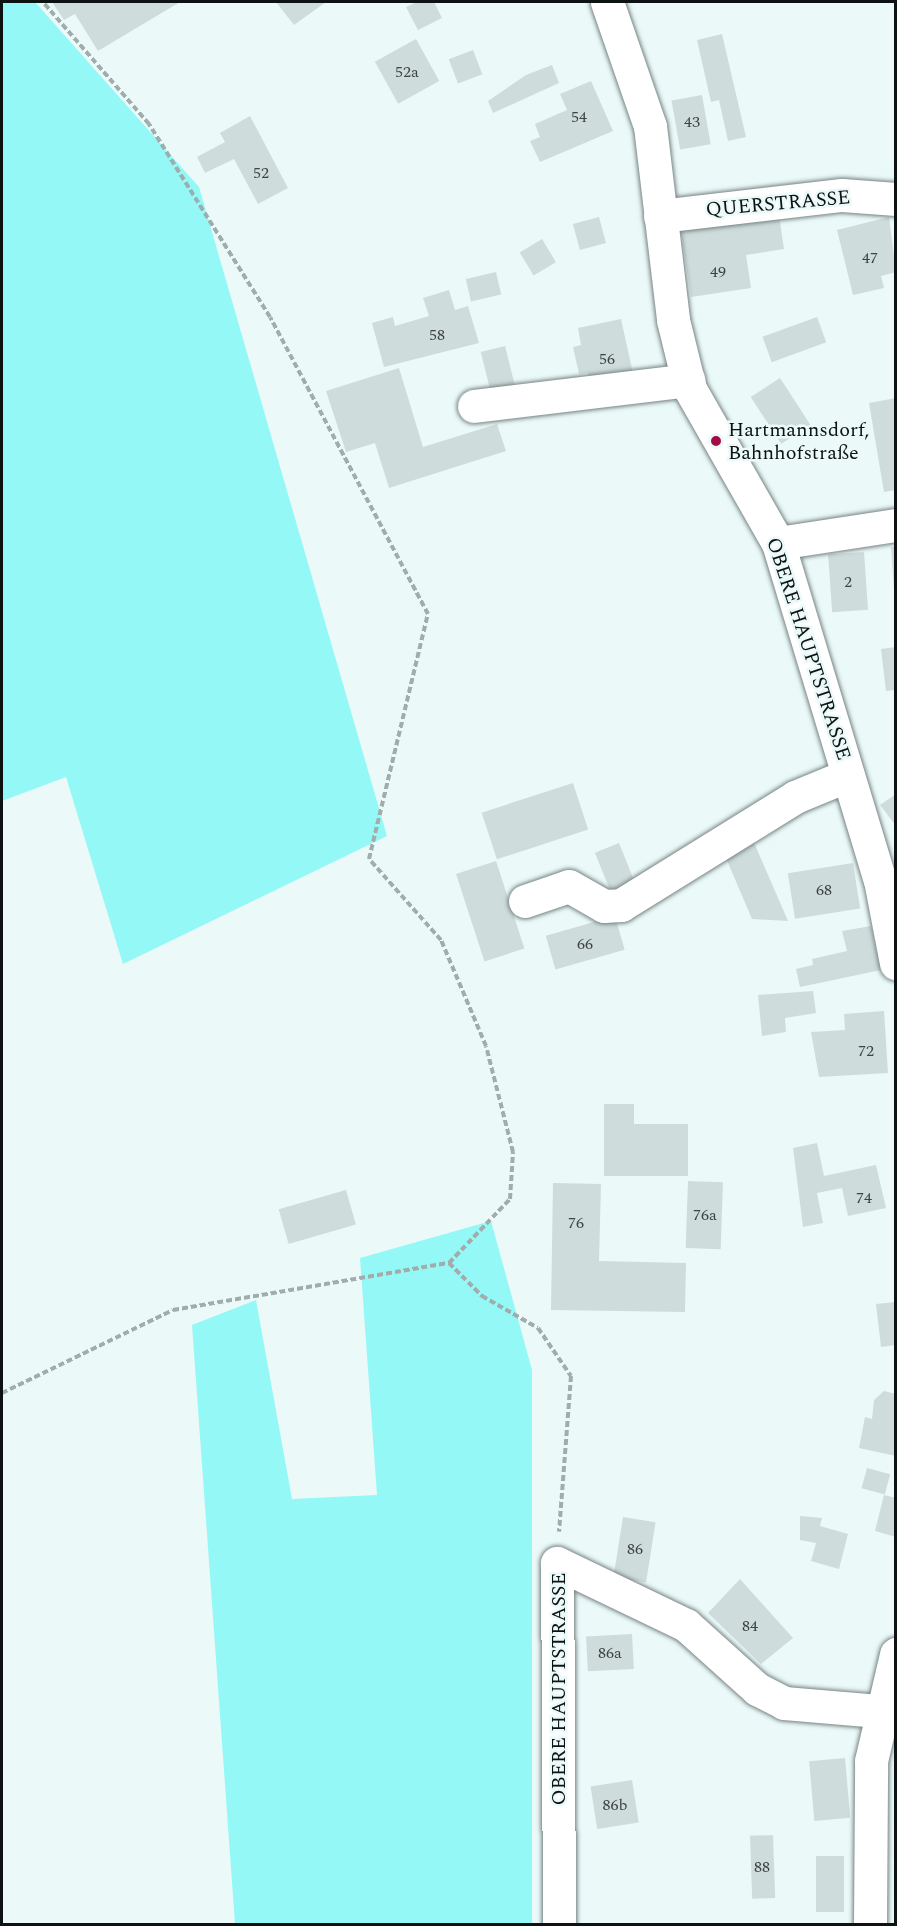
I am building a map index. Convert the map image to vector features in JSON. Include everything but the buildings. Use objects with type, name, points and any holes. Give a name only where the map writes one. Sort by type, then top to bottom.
[{"type":"street","name":"OBERE HAUPTSTRASSE","points":[[607,2],[650,126],[660,216],[688,380],[716,441],[778,543],[880,880],[896,963]]},
{"type":"street","name":"QUERSTRASSE","points":[[660,216],[842,195],[896,199]]},
{"type":"street","points":[[474,406],[688,380]]},
{"type":"street","points":[[778,543],[896,525]]},
{"type":"street","points":[[525,901],[569,886],[604,906],[621,905],[795,797],[848,775]]},
{"type":"street","name":"OBERE HAUPTSTRASSE","points":[[560,1924],[556,1563],[686,1625],[757,1689],[784,1703],[879,1711]]},
{"type":"street","points":[[870,1924],[871,1761],[879,1711],[896,1654]]},
{"type":"path","points":[[2,1394],[173,1310],[449,1263],[510,1199],[513,1152],[486,1046],[441,940],[369,859],[428,614],[270,317],[149,124],[43,2]]},
{"type":"path","points":[[449,1263],[482,1296],[538,1328],[571,1376],[556,1563]]},
{"type":"shaded area","points":[[2,2],[35,2],[199,187],[387,836],[123,964],[66,777],[2,801]]},
{"type":"shaded area","points":[[491,1221],[532,1370],[532,1924],[235,1924],[192,1325],[256,1300],[292,1499],[377,1495],[360,1258]]},
{"type":"place","name":"Hartmannsdorf, Bahnhofstraße","points":[[716,441]]}]
